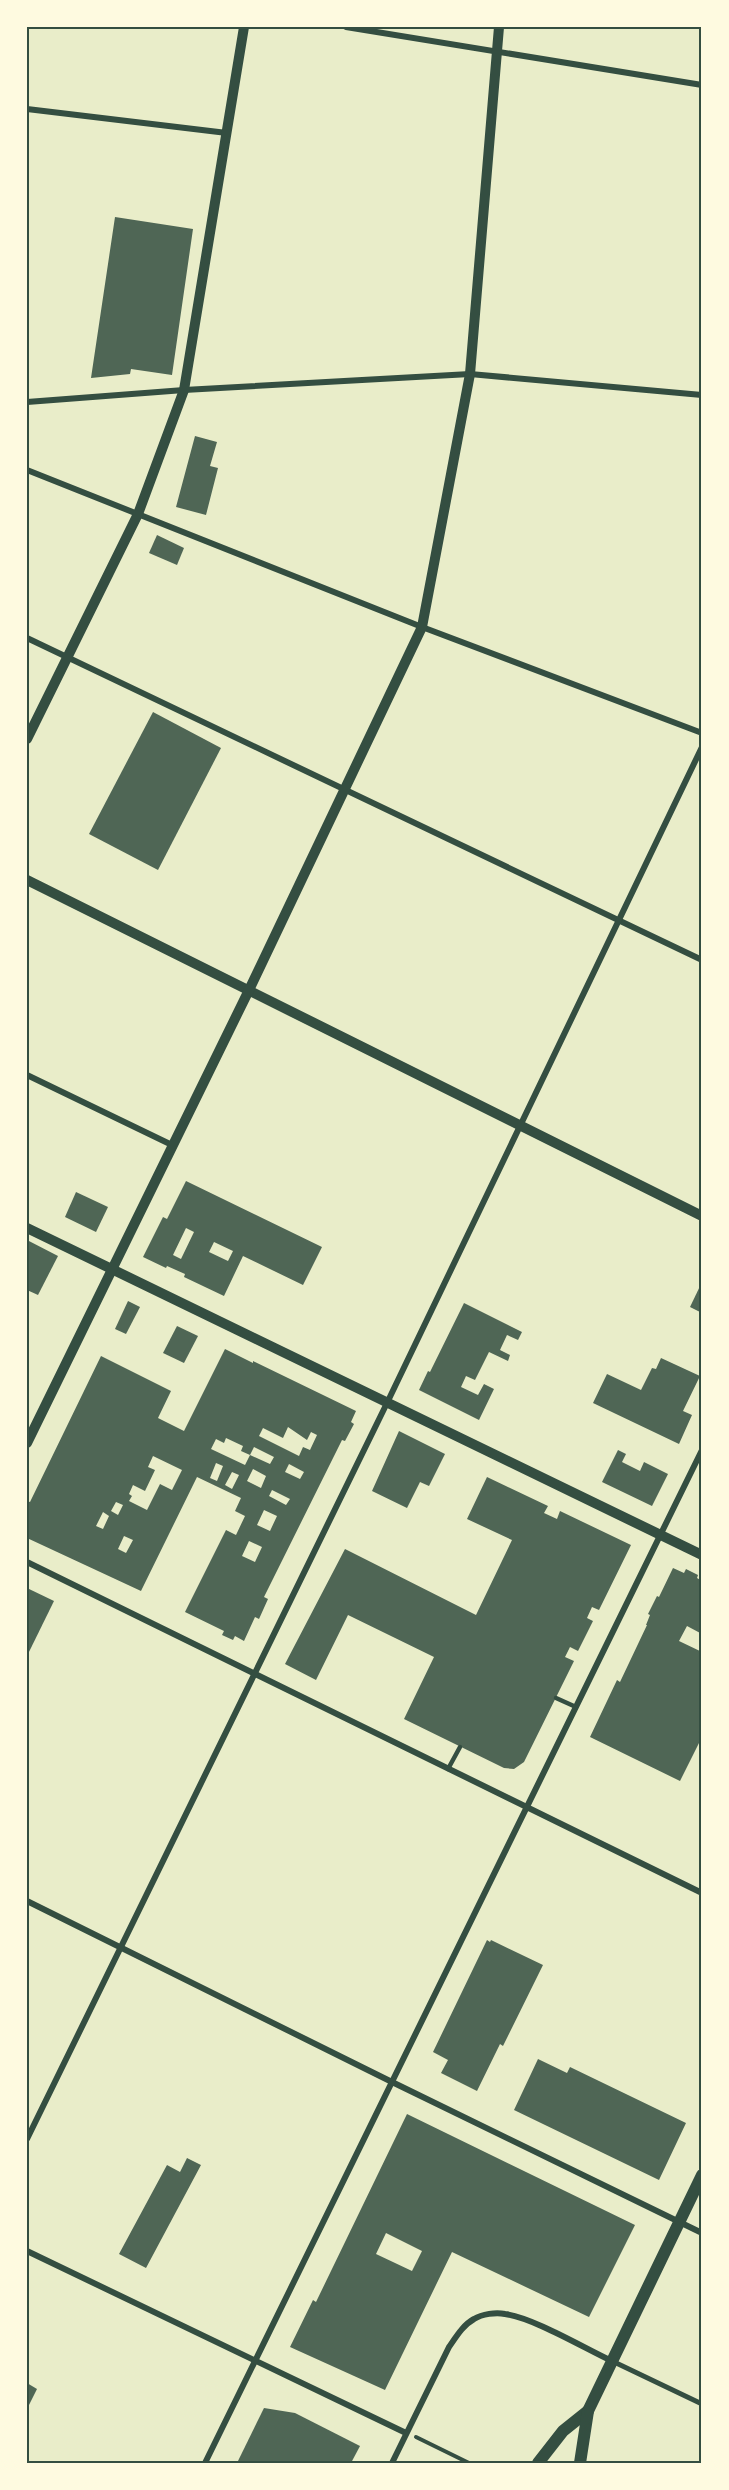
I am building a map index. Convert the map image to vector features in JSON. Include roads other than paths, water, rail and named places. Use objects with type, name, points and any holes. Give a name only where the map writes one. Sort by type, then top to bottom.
[{"type":"main road","points":[[580,2463],[588,2411],[702,2175]]},
{"type":"main road","points":[[538,2463],[563,2431],[588,2411]]},
{"type":"street","points":[[27,739],[138,514],[184,390],[244,27]]},
{"type":"street","points":[[346,27],[702,86]]},
{"type":"street","points":[[27,1443],[249,990],[422,627],[470,374],[499,27]]},
{"type":"street","points":[[27,109],[227,133]]},
{"type":"street","points":[[27,402],[184,390],[470,374],[702,395]]},
{"type":"street","points":[[27,470],[422,627],[702,733]]},
{"type":"street","points":[[27,638],[702,960]]},
{"type":"street","points":[[27,2139],[387,1403],[702,747]]},
{"type":"street","points":[[27,880],[702,1216]]},
{"type":"street","points":[[27,1076],[172,1145]]},
{"type":"street","points":[[27,1228],[702,1555]]},
{"type":"street","points":[[205,2463],[702,1449]]},
{"type":"street","points":[[27,1562],[702,1893]]},
{"type":"street","points":[[27,1901],[702,2233]]},
{"type":"street","points":[[27,2251],[406,2433]]},
{"type":"street","points":[[392,2463],[449,2347],[466,2325],[484,2315],[505,2314],[525,2320],[702,2404]]},
{"type":"lane","points":[[556,1698],[576,1707]]},
{"type":"lane","points":[[448,1769],[460,1747]]}]
